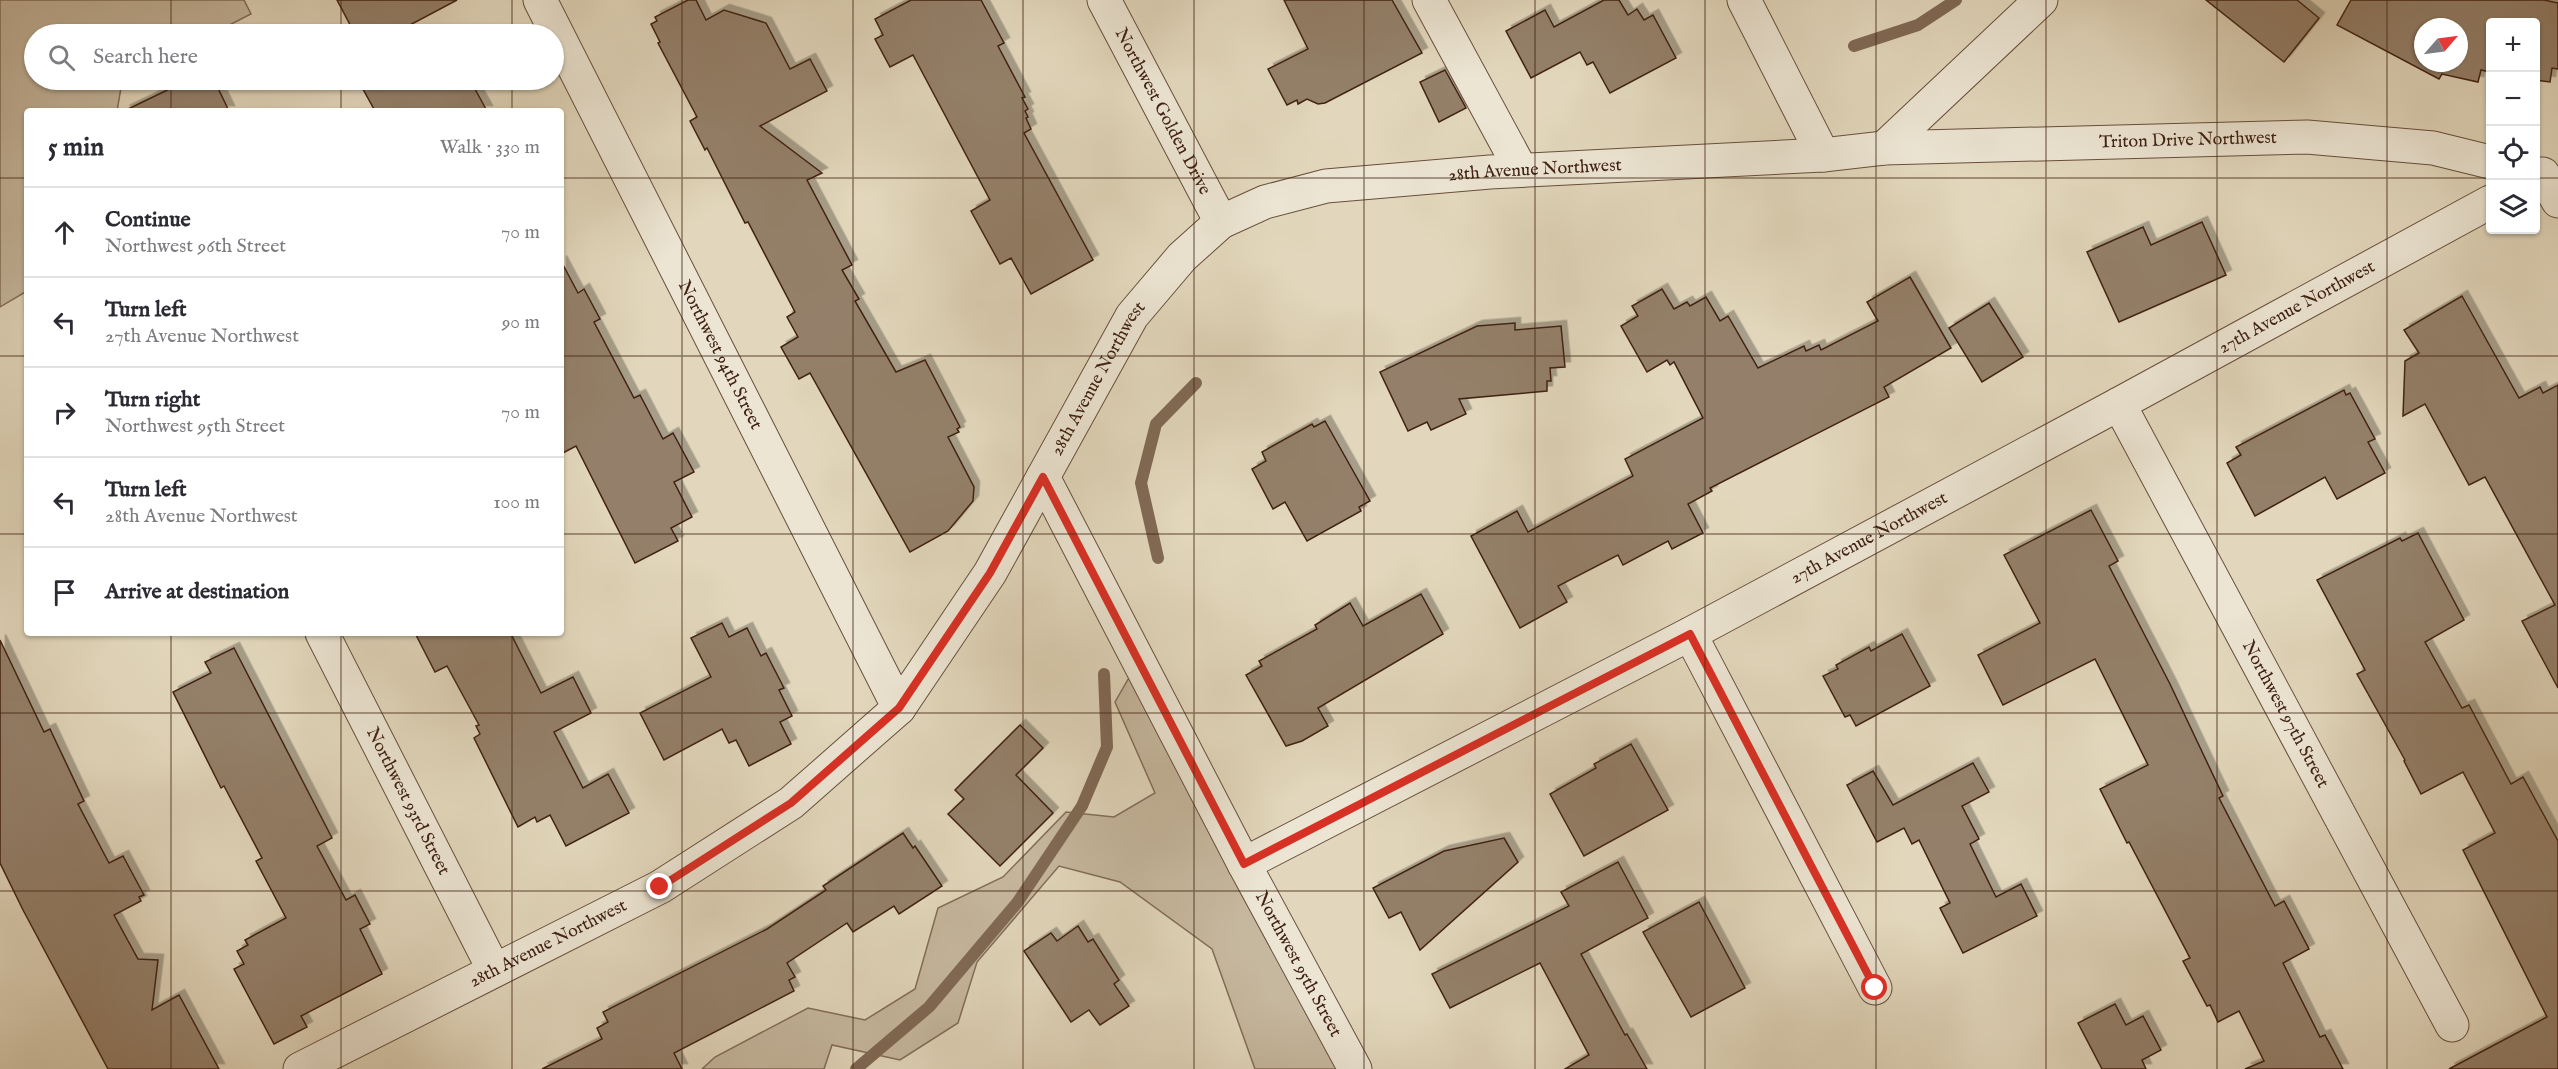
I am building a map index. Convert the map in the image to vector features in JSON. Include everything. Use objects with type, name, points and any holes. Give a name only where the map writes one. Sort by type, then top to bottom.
[{"type":"street","name":"Northwest 94th Street","points":[[540,0],[552,24]]},
{"type":"street","name":"Northwest Golden Drive","points":[[1104,0],[1221,222]]},
{"type":"street","points":[[1429,0],[1521,170]]},
{"type":"street","points":[[1744,0],[1823,155]]},
{"type":"street","points":[[1884,148],[2042,0]]},
{"type":"street","name":"Northwest 94th Street","points":[[564,47],[899,708]]},
{"type":"street","name":"Triton Drive Northwest","points":[[1884,148],[2307,137],[2433,148],[2486,161]]},
{"type":"street","name":"28th Avenue Northwest","points":[[300,1069],[660,887],[791,803],[899,708],[990,573],[1132,316],[1182,257],[1221,222],[1265,202],[1326,186],[1521,170],[1823,155],[1884,148]]},
{"type":"street","name":"27th Avenue Northwest","points":[[1244,864],[1690,634],[2120,404],[2486,204]]},
{"type":"street","name":"Northwest 97th Street","points":[[2120,404],[2452,1025]]},
{"type":"street","name":"Northwest 95th Street","points":[[1043,477],[1244,864],[1354,1069]]},
{"type":"street","points":[[1690,634],[1875,988]]},
{"type":"street","name":"Northwest 93rd Street","points":[[323,636],[494,970]]},
{"type":"shaded area","points":[[0,0],[244,0],[251,14],[232,24],[24,24],[24,90],[121,90],[118,108],[24,108],[24,293],[0,307]]},
{"type":"shaded area","points":[[1134,669],[1330,1039],[1336,1069],[1255,1069],[1212,949],[1120,882],[1059,866],[977,962],[958,1023],[900,1060],[832,1045],[824,1069],[702,1069],[715,1057],[808,1008],[865,1020],[915,989],[938,908],[1003,877],[1066,812],[1114,817],[1155,793],[1115,702]]},
{"type":"building","points":[[337,0],[457,0],[412,24],[350,24]]},
{"type":"building","points":[[688,0],[696,0],[706,20],[724,10],[766,23],[790,69],[810,59],[827,91],[760,126],[822,173],[807,180],[852,265],[842,270],[859,299],[855,301],[896,372],[925,360],[960,427],[957,429],[959,432],[948,437],[974,487],[973,501],[948,531],[910,552],[810,373],[799,379],[781,347],[798,337],[787,317],[795,312],[748,222],[745,223],[707,148],[705,150],[690,121],[697,117],[658,43],[660,42],[651,24],[657,21],[655,17]]},
{"type":"building","points":[[911,0],[981,0],[1004,43],[998,46],[1025,97],[1022,98],[1028,109],[1025,111],[1028,117],[1026,118],[1031,129],[1024,133],[1093,260],[1031,294],[1011,258],[1000,264],[971,211],[990,200],[913,55],[890,67],[875,39],[883,35],[875,19]]},
{"type":"building","points":[[1284,0],[1392,0],[1422,53],[1325,103],[1318,104],[1307,99],[1298,104],[1297,100],[1287,105],[1268,69],[1308,49]]},
{"type":"building","points":[[1604,0],[1619,0],[1628,15],[1637,9],[1644,20],[1653,15],[1676,58],[1610,93],[1593,62],[1587,65],[1580,52],[1531,78],[1506,31],[1545,10],[1554,27]]},
{"type":"building","points":[[2206,0],[2297,0],[2319,18],[2284,62]]},
{"type":"building","points":[[2351,0],[2544,0],[2558,3],[2558,69],[2552,68],[2550,82],[2540,81],[2540,18],[2486,18],[2486,71],[2481,70],[2478,82],[2442,74],[2439,79],[2426,72],[2468,72],[2468,18],[2414,18],[2414,66],[2337,25]]},
{"type":"building","points":[[1445,70],[1466,108],[1439,122],[1420,82]]},
{"type":"building","points":[[167,90],[219,90],[228,108],[130,108]]},
{"type":"building","points":[[363,90],[475,90],[485,108],[373,108]]},
{"type":"building","points":[[2202,222],[2226,275],[2119,322],[2087,252],[2143,227],[2151,245]]},
{"type":"building","points":[[564,267],[578,293],[584,289],[600,319],[594,322],[634,398],[640,395],[663,439],[673,433],[694,472],[674,482],[692,517],[671,528],[678,541],[635,563],[576,446],[564,452]]},
{"type":"building","points":[[1910,277],[1951,348],[1884,387],[1889,397],[1710,488],[1712,491],[1688,504],[1703,533],[1672,549],[1668,541],[1623,565],[1618,555],[1558,586],[1567,602],[1520,628],[1471,536],[1517,511],[1528,532],[1633,476],[1625,459],[1703,418],[1674,362],[1670,365],[1667,360],[1647,372],[1621,326],[1638,316],[1632,306],[1662,289],[1674,309],[1687,302],[1690,306],[1706,297],[1720,321],[1728,316],[1758,368],[1804,346],[1806,351],[1819,345],[1821,350],[1878,321],[1867,302]]},
{"type":"building","points":[[2462,296],[2519,398],[2540,387],[2543,393],[2558,385],[2558,688],[2522,621],[2555,605],[2485,477],[2469,485],[2425,404],[2403,416],[2405,361],[2419,353],[2404,330]]},
{"type":"building","points":[[1989,303],[2023,357],[1982,382],[1949,328]]},
{"type":"building","points":[[1515,323],[1515,330],[1561,326],[1565,367],[1550,368],[1551,381],[1547,381],[1547,391],[1459,399],[1466,414],[1431,430],[1427,422],[1408,431],[1380,372],[1477,326]]},
{"type":"building","points":[[2344,390],[2346,395],[2350,393],[2375,439],[2368,442],[2385,473],[2337,499],[2325,477],[2255,516],[2227,463],[2241,455],[2236,447]]},
{"type":"building","points":[[1325,421],[1370,501],[1359,507],[1361,511],[1307,541],[1285,502],[1273,509],[1252,469],[1266,461],[1262,452],[1312,424],[1314,427]]},
{"type":"building","points":[[2091,510],[2118,561],[2109,566],[2170,684],[2223,796],[2219,798],[2275,906],[2284,901],[2309,949],[2283,963],[2320,1037],[2325,1035],[2343,1069],[2245,1069],[2264,1061],[2239,1011],[2218,1022],[2210,1005],[2207,1006],[2183,961],[2190,958],[2100,789],[2148,765],[2095,659],[2003,705],[1978,655],[2040,623],[2004,555]]},
{"type":"building","points":[[2418,533],[2464,620],[2425,642],[2462,708],[2469,705],[2511,784],[2523,777],[2558,841],[2558,1069],[2449,1069],[2547,1017],[2463,850],[2495,833],[2463,772],[2421,794],[2405,760],[2357,674],[2365,670],[2317,580],[2400,538],[2402,541]]},
{"type":"building","points":[[1421,594],[1443,634],[1318,708],[1328,726],[1302,741],[1286,746],[1246,675],[1262,666],[1259,661],[1317,629],[1315,625],[1350,603],[1363,626]]},
{"type":"building","points":[[722,623],[729,637],[747,628],[761,656],[766,653],[784,688],[779,690],[792,716],[780,722],[791,744],[749,766],[736,740],[729,743],[722,729],[664,760],[640,713],[711,677],[691,638]]},
{"type":"building","points":[[1902,634],[1930,686],[1856,726],[1850,715],[1845,717],[1823,676],[1838,669],[1836,665],[1869,647],[1871,651]]},
{"type":"building","points":[[417,636],[512,636],[541,693],[573,677],[591,713],[554,732],[583,788],[608,774],[629,813],[566,846],[550,815],[537,822],[535,817],[518,827],[474,738],[480,734],[476,726],[479,725],[447,666],[435,672]]},
{"type":"building","points":[[0,640],[44,732],[50,729],[84,801],[78,804],[109,863],[123,856],[144,895],[139,897],[141,901],[114,915],[138,959],[158,960],[152,1010],[179,995],[219,1069],[108,1069],[23,910],[0,863]]},
{"type":"building","points":[[234,648],[332,838],[317,846],[346,900],[355,895],[370,924],[360,929],[382,974],[301,1016],[307,1027],[274,1044],[234,969],[244,964],[237,951],[248,945],[245,940],[286,918],[256,861],[262,858],[224,786],[221,788],[173,692],[211,673],[205,662]]},
{"type":"building","points":[[1020,725],[1043,748],[1016,775],[1053,813],[1000,866],[948,814],[964,799],[955,790]]},
{"type":"building","points":[[1631,744],[1668,810],[1584,856],[1550,794],[1596,768],[1594,764]]},
{"type":"building","points":[[1973,763],[1989,792],[1962,806],[1979,839],[1970,844],[1996,897],[2021,884],[2037,916],[1963,953],[1940,908],[1950,903],[1919,840],[1912,844],[1904,828],[1877,842],[1847,785],[1873,771],[1893,805]]},
{"type":"building","points":[[903,833],[913,848],[915,846],[942,886],[899,914],[894,906],[853,932],[847,923],[787,963],[795,977],[789,980],[794,991],[674,1053],[682,1069],[542,1069],[602,1039],[597,1028],[608,1022],[603,1012],[767,929],[826,890],[823,886]]},
{"type":"building","points":[[1504,838],[1518,862],[1420,950],[1401,912],[1389,918],[1373,888],[1444,851]]},
{"type":"building","points":[[1618,862],[1648,918],[1581,954],[1625,1035],[1627,1034],[1647,1069],[1565,1069],[1589,1055],[1540,963],[1450,1008],[1432,974],[1569,906],[1561,892]]},
{"type":"building","points":[[1699,902],[1745,988],[1691,1017],[1643,932]]},
{"type":"building","points":[[1078,926],[1088,942],[1093,939],[1119,980],[1114,984],[1129,1006],[1100,1025],[1089,1010],[1071,1022],[1024,951],[1051,933],[1057,941]]},
{"type":"building","points":[[2115,1004],[2126,1025],[2143,1016],[2161,1050],[2142,1060],[2146,1069],[2102,1069],[2078,1023]]},
{"type":"waterway","points":[[1854,46],[1918,25],[1956,0]]},
{"type":"waterway","points":[[1158,558],[1141,483],[1156,424],[1196,383]]},
{"type":"waterway","points":[[856,1069],[929,1007],[1017,903],[1082,806],[1107,747],[1104,674]]},
{"type":"route","points":[[660,887],[791,803],[899,708],[990,573],[1043,477],[1244,864],[1690,634],[1875,988]]}]
